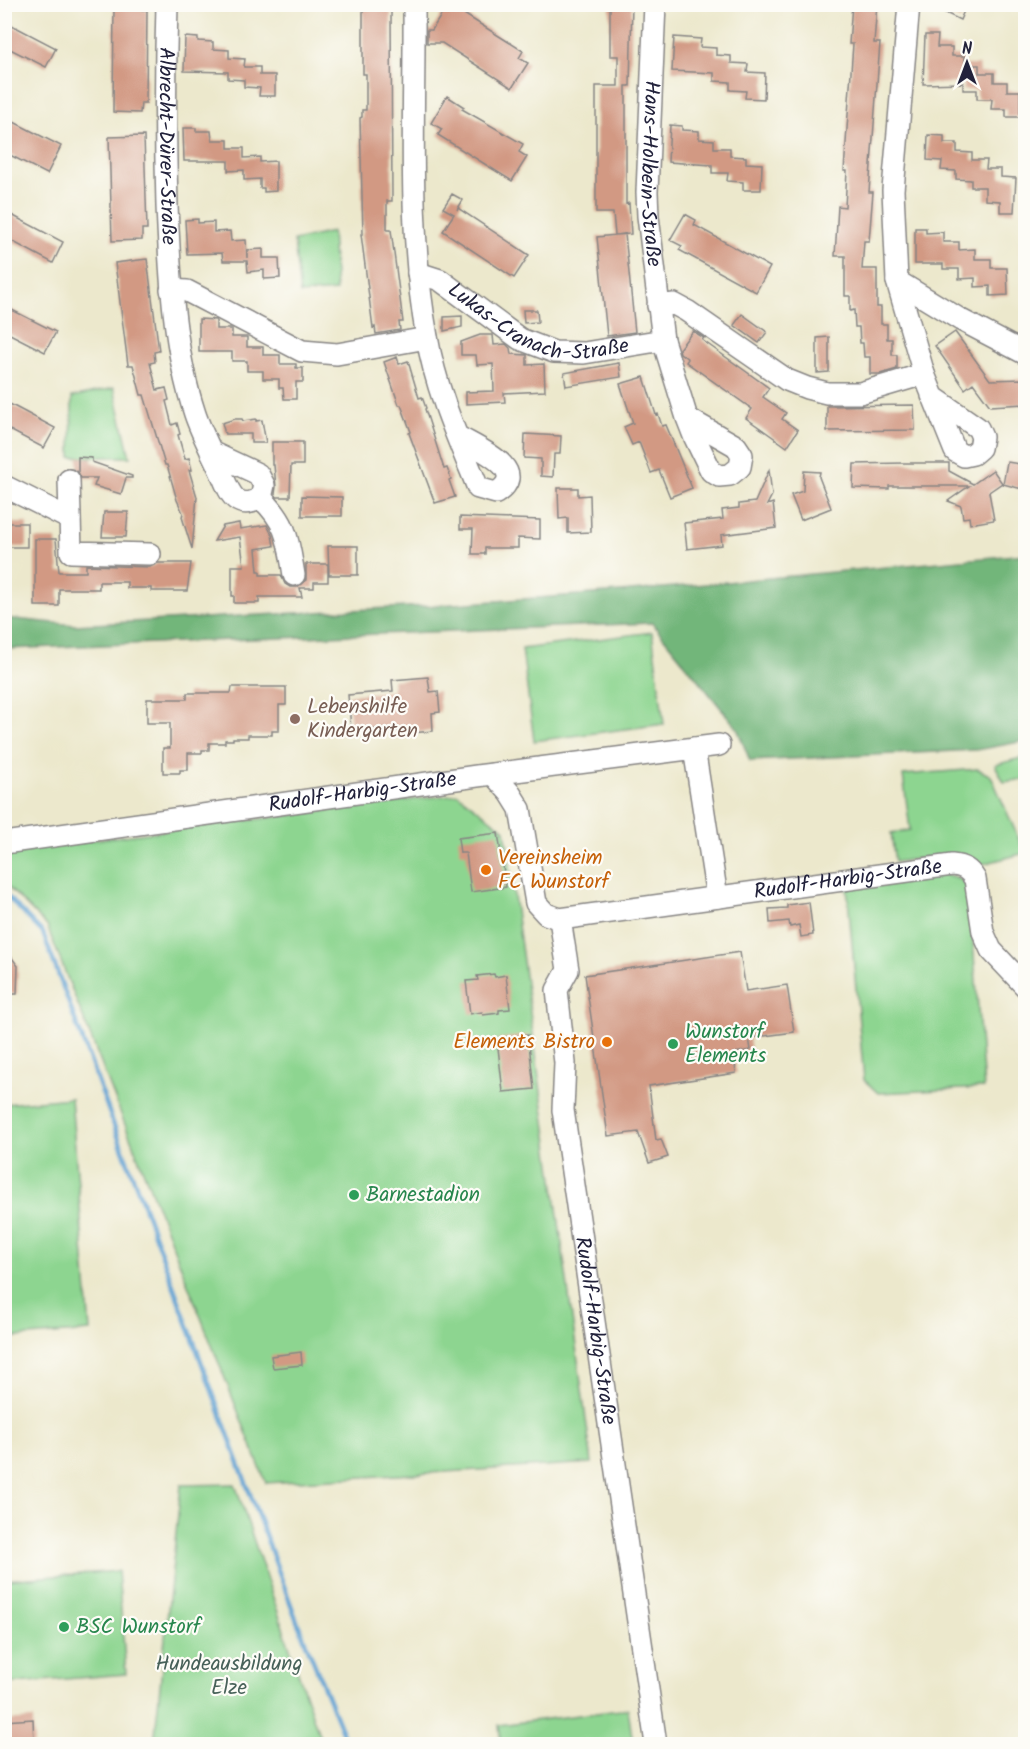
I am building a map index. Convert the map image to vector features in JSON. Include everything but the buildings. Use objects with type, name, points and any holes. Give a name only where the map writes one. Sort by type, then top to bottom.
[{"type":"street","name":"Albrecht-Dürer-Straße","points":[[167,4],[164,125],[171,290],[183,368],[195,414],[232,497],[239,503],[251,504],[261,498]]},
{"type":"street","name":"Lukas-Cranach-Straße","points":[[414,4],[418,273],[427,338],[445,407],[456,436]]},
{"type":"street","name":"Hans-Holbein-Straße","points":[[655,4],[648,216],[663,340],[687,418]]},
{"type":"street","points":[[909,4],[893,190],[897,281],[932,396]]},
{"type":"street","name":"Lukas-Cranach-Straße","points":[[418,273],[440,280],[520,339],[554,352],[584,353],[663,340]]},
{"type":"street","points":[[897,281],[961,320],[1026,354]]},
{"type":"street","points":[[171,290],[187,291],[302,351],[337,354],[427,338]]},
{"type":"street","points":[[658,306],[674,304],[687,311],[787,380],[807,388],[827,393],[860,393],[924,374]]},
{"type":"street","points":[[211,452],[258,474],[264,485],[261,498],[284,526],[294,575]]},
{"type":"street","points":[[69,480],[70,552],[150,555]]},
{"type":"street","points":[[4,486],[70,519]]},
{"type":"street","name":"Rudolf-Harbig-Straße","points":[[4,843],[493,774],[719,745]]},
{"type":"street","points":[[694,748],[717,897]]},
{"type":"street","points":[[493,774],[510,793],[520,809],[536,903],[546,914],[560,919]]},
{"type":"street","name":"Rudolf-Harbig-Straße","points":[[656,1744],[563,1110],[565,1063],[557,990],[568,970],[560,919],[952,865],[962,866],[975,879],[983,932],[991,950],[1026,987]]},
{"type":"green space","points":[[332,232],[336,291],[300,294],[294,241]]},
{"type":"green space","points":[[114,388],[130,457],[71,457],[72,397]]},
{"type":"green space","points":[[1025,554],[1025,741],[977,750],[750,761],[737,728],[652,623],[5,649],[5,618],[75,625],[426,606],[620,592]]},
{"type":"green space","points":[[652,632],[664,724],[534,741],[522,649]]},
{"type":"green space","points":[[1025,757],[1025,779],[1004,782],[995,765]]},
{"type":"green space","points":[[978,769],[991,776],[1025,853],[983,864],[947,855],[895,862],[891,833],[910,830],[903,775]]},
{"type":"green space","name":"Barnestadion","points":[[458,794],[505,830],[592,1463],[266,1483],[47,926],[5,884],[4,851]]},
{"type":"green space","points":[[944,874],[959,878],[969,888],[984,1088],[878,1093],[864,1080],[847,887]]},
{"type":"green space","points":[[71,1098],[90,1331],[5,1338],[5,1104]]},
{"type":"green space","name":"Hundeausbildung Elze","points":[[235,1484],[322,1744],[154,1744],[181,1485]]},
{"type":"green space","name":"BSC Wunstorf","points":[[118,1571],[126,1674],[5,1684],[5,1580]]},
{"type":"green space","points":[[628,1709],[633,1744],[501,1744],[499,1725]]},
{"type":"waterway","points":[[4,893],[43,933],[297,1621],[347,1744]]},
{"type":"place","name":"Lebenshilfe Kindergarten","points":[[295,719]]},
{"type":"place","name":"Vereinsheim FC Wunstorf","points":[[486,870]]},
{"type":"place","name":"Elements Bistro","points":[[607,1042]]},
{"type":"place","name":"Wunstorf Elements","points":[[673,1044]]},
{"type":"place","name":"Barnestadion","points":[[354,1195]]},
{"type":"place","name":"BSC Wunstorf","points":[[64,1627]]}]
